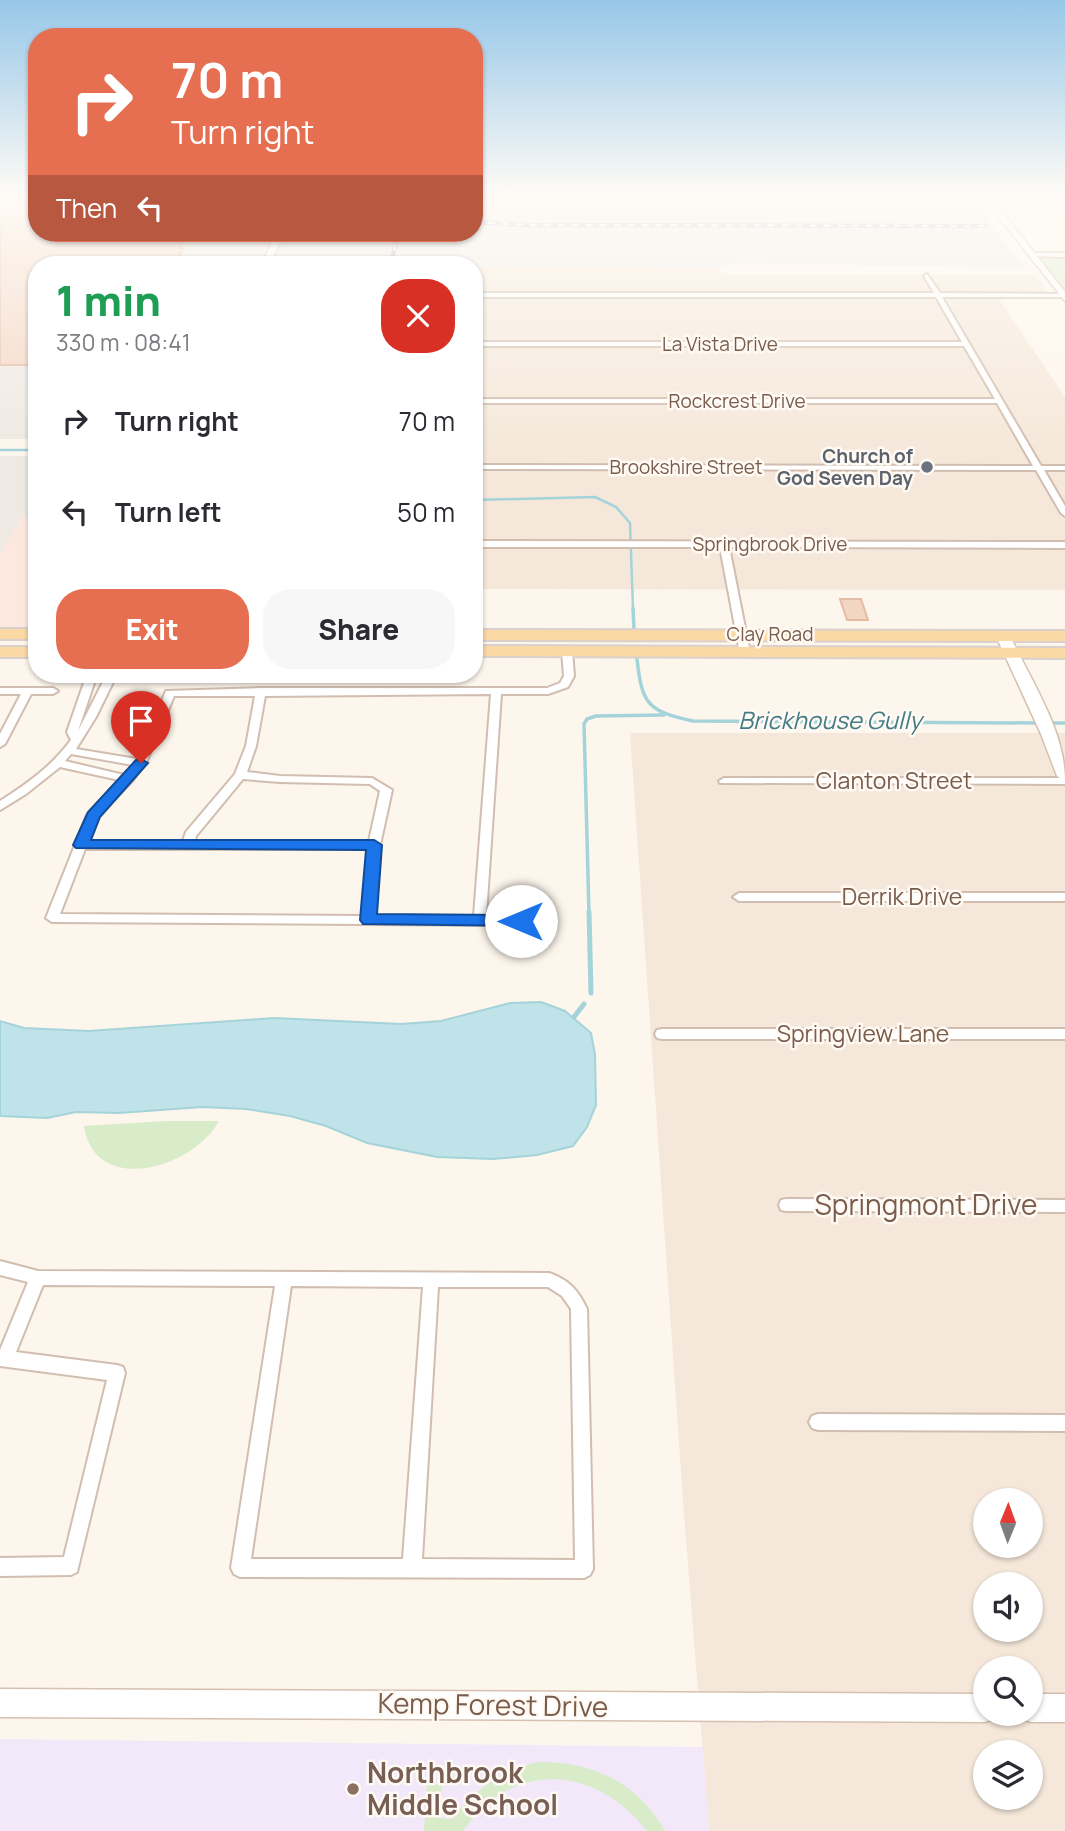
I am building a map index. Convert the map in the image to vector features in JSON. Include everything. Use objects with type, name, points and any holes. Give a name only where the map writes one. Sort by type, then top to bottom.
[{"type":"main road","points":[[0,634],[28,634]]},
{"type":"main road","name":"Clay Road","points":[[483,635],[1065,636]]},
{"type":"main road","name":"Clay Road","points":[[483,651],[1065,653]]},
{"type":"main road","points":[[0,652],[28,652]]},
{"type":"street","points":[[930,281],[1065,513]]},
{"type":"street","points":[[1052,281],[1064,297]]},
{"type":"street","points":[[483,295],[1064,297]]},
{"type":"street","name":"La Vista Drive","points":[[483,344],[967,344]]},
{"type":"street","name":"Rockcrest Drive","points":[[483,401],[1000,401]]},
{"type":"street","name":"Brookshire Street","points":[[483,467],[1065,468]]},
{"type":"street","name":"Springbrook Drive","points":[[483,544],[1065,545]]},
{"type":"street","points":[[724,544],[745,653]]},
{"type":"street","points":[[1003,636],[1049,734],[1065,778]]},
{"type":"street","points":[[521,921],[52,918],[93,815],[141,763],[170,692],[548,691],[564,685],[569,676],[567,652]]},
{"type":"street","points":[[75,738],[72,732],[89,683]]},
{"type":"street","points":[[0,806],[31,786],[70,751],[75,738],[84,732],[108,683]]},
{"type":"street","points":[[0,691],[53,691]]},
{"type":"street","points":[[0,744],[27,691]]},
{"type":"street","points":[[188,845],[190,835],[240,775],[251,746],[261,691]]},
{"type":"street","points":[[480,921],[496,692]]},
{"type":"street","points":[[70,751],[141,763]]},
{"type":"street","points":[[59,763],[128,779]]},
{"type":"street","points":[[240,775],[280,779],[372,781],[386,790],[374,845],[368,920]]},
{"type":"street","name":"Clanton Street","points":[[724,781],[1065,778]]},
{"type":"street","points":[[81,845],[374,845]]},
{"type":"street","name":"Derrik Drive","points":[[739,897],[1065,897]]},
{"type":"street","name":"Springview Lane","points":[[662,1034],[1065,1034]]},
{"type":"street","name":"Springmont Drive","points":[[786,1205],[1065,1206]]},
{"type":"street","points":[[0,1268],[38,1278],[549,1280],[562,1285],[572,1295],[579,1309],[584,1569],[240,1567],[285,1279]]},
{"type":"street","points":[[0,1567],[71,1566],[117,1373],[3,1358],[38,1278]]},
{"type":"street","points":[[412,1568],[431,1280]]},
{"type":"street","points":[[818,1422],[1065,1423]]},
{"type":"street","name":"Kemp Forest Drive","points":[[0,1703],[973,1708]]},
{"type":"street","points":[[1043,1707],[1065,1707]]},
{"type":"shaded area","points":[[0,281],[28,281],[28,439],[0,439]]},
{"type":"shaded area","points":[[483,281],[1040,281],[1048,292],[995,293],[1065,397],[1065,590],[483,589]]},
{"type":"shaded area","points":[[0,456],[28,456],[28,518],[21,518],[0,554]]},
{"type":"shaded area","points":[[21,517],[28,517],[28,627],[0,627],[0,554]]},
{"type":"shaded area","points":[[630,733],[1065,733],[1065,1831],[709,1831],[683,1501]]},
{"type":"shaded area","name":"Northbrook Middle School","points":[[0,1739],[703,1747],[709,1831],[0,1831]]},
{"type":"green space","points":[[1058,281],[1065,281],[1065,291]]},
{"type":"green space","points":[[219,1121],[206,1138],[188,1152],[167,1163],[145,1168],[124,1168],[106,1162],[92,1148],[84,1126]]},
{"type":"green space","points":[[537,1762],[576,1765],[611,1778],[641,1800],[665,1831],[647,1831],[626,1809],[604,1793],[579,1783],[554,1779],[529,1782],[505,1791],[483,1808],[463,1831],[424,1831],[427,1784],[442,1784],[440,1818],[452,1819],[479,1790],[512,1771]]},
{"type":"water","points":[[541,1002],[565,1011],[591,1033],[595,1054],[596,1105],[587,1127],[573,1146],[537,1155],[493,1159],[437,1157],[367,1143],[326,1126],[290,1116],[246,1109],[202,1107],[119,1113],[76,1112],[47,1118],[0,1116],[0,1021],[24,1028],[89,1031],[274,1018],[401,1024],[441,1021],[510,1003]]},
{"type":"building","points":[[0,281],[28,281],[28,365],[0,365]]},
{"type":"building","points":[[840,599],[861,599],[868,620],[847,620]]},
{"type":"waterway","name":"Brickhouse Gully","points":[[0,450],[28,450]]},
{"type":"waterway","name":"Brickhouse Gully","points":[[483,500],[595,497],[616,507],[630,523],[633,609]]},
{"type":"waterway","name":"Brickhouse Gully","points":[[633,608],[634,629]]},
{"type":"waterway","name":"Brickhouse Gully","points":[[637,659],[642,687],[650,704],[666,714],[693,721],[1039,723]]},
{"type":"waterway","points":[[589,914],[584,724],[587,719],[596,716],[664,715]]},
{"type":"waterway","name":"Brickhouse Gully","points":[[1048,723],[1065,723]]},
{"type":"waterway","points":[[589,912],[591,993]]},
{"type":"waterway","points":[[574,1017],[584,1004]]},
{"type":"place","name":"Church of God Seven Day","points":[[927,467]]},
{"type":"place","name":"Northbrook Middle School","points":[[353,1789]]},
{"type":"route","points":[[141,763],[93,815],[81,845],[374,845],[368,920],[521,921]]}]
